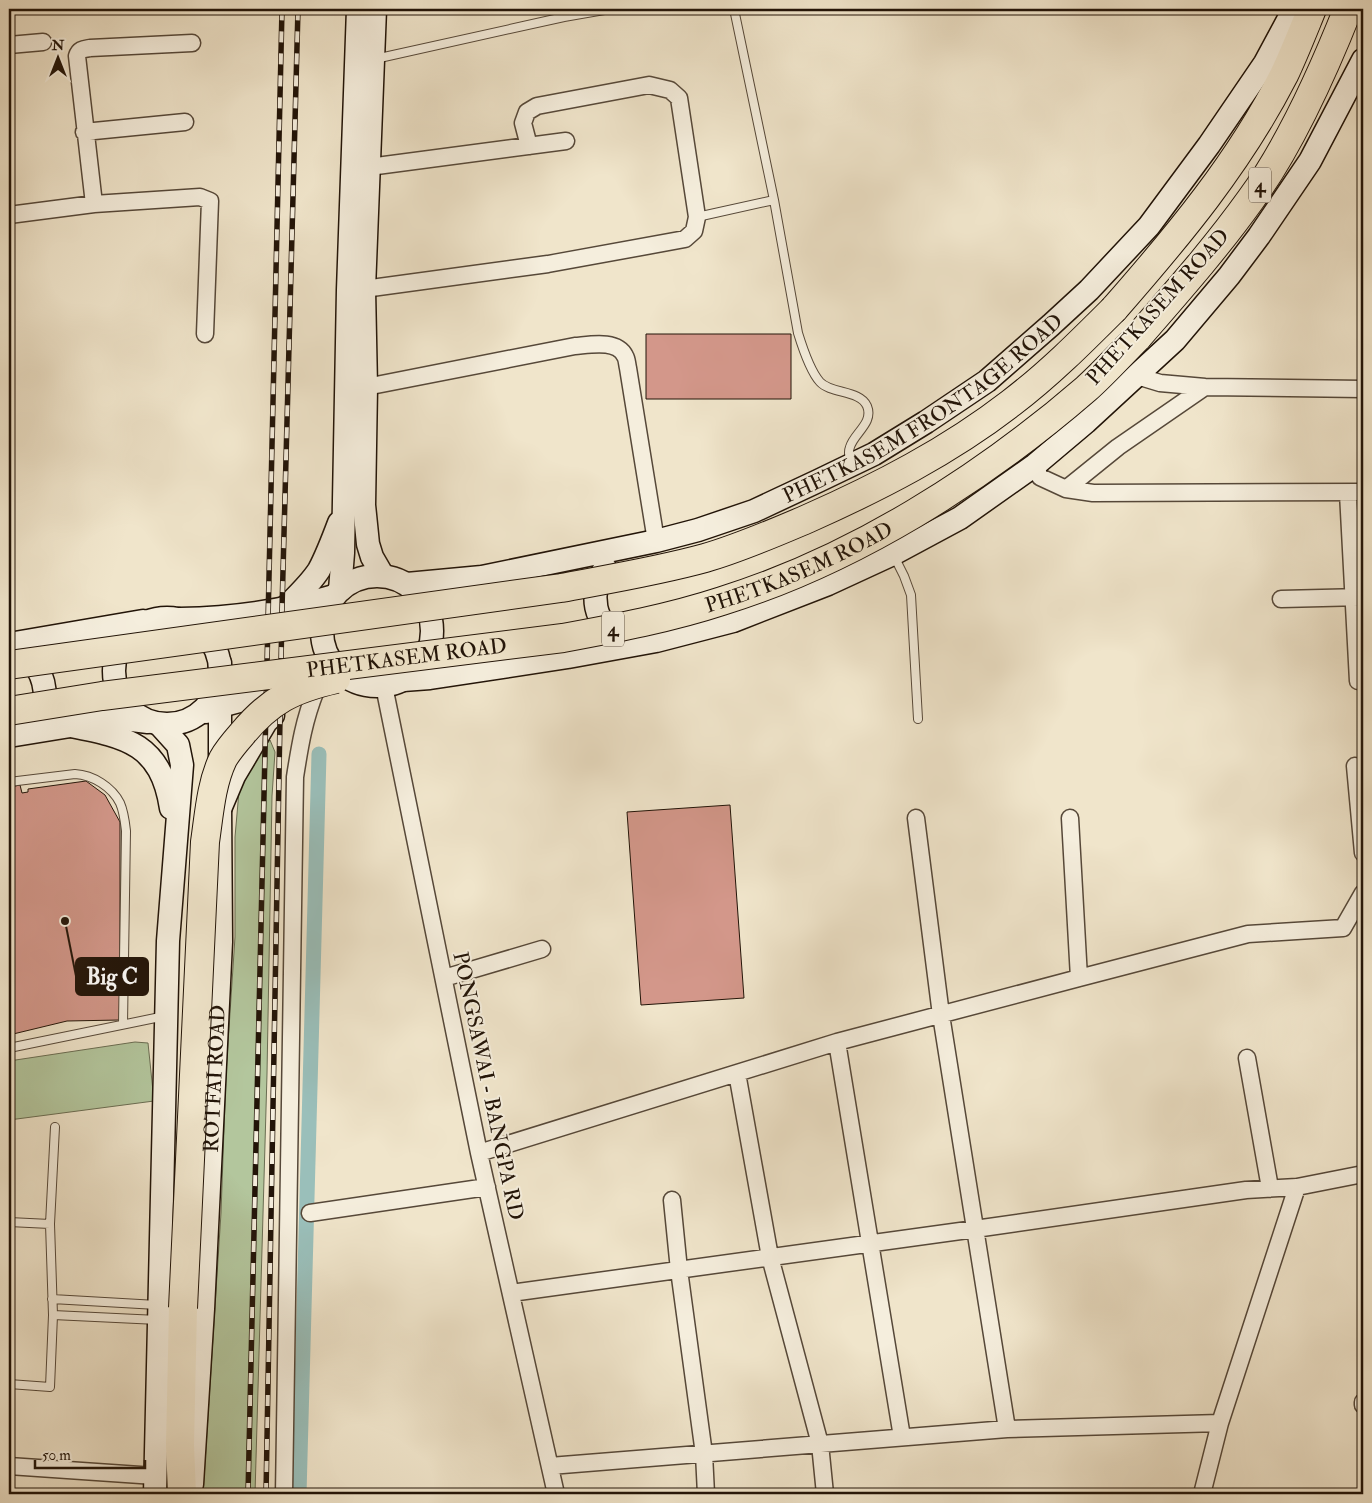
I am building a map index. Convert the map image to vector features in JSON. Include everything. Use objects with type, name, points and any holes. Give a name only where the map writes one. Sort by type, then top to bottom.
[{"type":"highway","name":"PHETKASEM ROAD","points":[[9,666],[561,588],[638,574],[707,557],[780,530],[863,494],[947,447],[1010,404],[1067,356],[1114,309],[1167,248],[1219,182],[1251,132],[1284,74],[1312,9]]},
{"type":"highway","name":"PHETKASEM ROAD","points":[[9,710],[102,696],[563,638],[632,625],[722,601],[816,566],[877,535],[945,496],[1023,440],[1087,388],[1137,338],[1201,265],[1252,198],[1285,146],[1334,44],[1348,9]]},
{"type":"highway","points":[[1285,146],[1338,66],[1363,17]]},
{"type":"highway","points":[[182,1494],[180,1445],[168,1311],[205,842],[217,778],[223,759],[257,716],[276,700],[310,685],[356,674],[563,638]]},
{"type":"main road","points":[[337,593],[343,552],[348,290],[358,9]]},
{"type":"main road","points":[[375,9],[364,289],[366,387],[364,505],[365,530],[372,557],[384,576]]},
{"type":"main road","name":"PHETKASEM FRONTAGE ROAD","points":[[407,584],[482,577],[656,541],[698,530],[754,511],[874,454],[926,422],[987,381],[1089,290],[1149,226],[1209,145],[1265,63],[1294,9]]},
{"type":"main road","name":"4","points":[[385,684],[568,657],[656,641],[733,621],[828,584],[893,554],[960,518],[1035,465],[1137,376],[1175,340],[1229,276],[1310,161],[1363,60]]},
{"type":"main road","points":[[285,608],[304,589],[318,571],[326,557],[343,514]]},
{"type":"main road","points":[[698,530],[615,560],[598,578],[595,590],[595,603],[599,616],[608,627],[620,634],[634,638],[733,621]]},
{"type":"main road","points":[[384,576],[407,584],[421,597],[430,614],[433,634],[428,652],[418,669],[385,684],[351,680],[338,671],[328,658],[322,642],[321,626],[326,610],[337,593],[353,581],[368,577],[384,576]]},
{"type":"main road","points":[[9,644],[165,619],[212,618],[270,612],[337,593]]},
{"type":"main road","points":[[9,736],[124,719],[154,723],[175,724],[190,719],[204,710],[214,696],[220,680],[220,663],[214,647],[204,634],[190,624],[165,619],[140,625],[127,636],[117,650],[113,667],[115,685],[122,701],[134,714],[154,723],[178,745],[182,765],[168,941],[168,1311],[155,1485]]},
{"type":"main road","points":[[9,650],[20,654],[32,663],[41,675],[45,690],[44,704],[39,717],[26,726],[9,731]]},
{"type":"main road","name":"ROTFAI ROAD","points":[[192,1494],[203,1319],[221,942],[220,663]]},
{"type":"main road","name":"PHETKASEM ROAD","points":[[190,719],[220,706],[267,695],[385,684]]},
{"type":"main road","points":[[220,809],[234,776],[266,722],[280,708],[309,691]]},
{"type":"main road","points":[[71,726],[108,733],[143,750],[152,759],[162,772],[166,783],[176,841]]},
{"type":"main road","points":[[168,941],[174,926],[187,917],[196,916],[216,927],[221,942]]},
{"type":"street","points":[[9,45],[43,42]]},
{"type":"street","points":[[94,204],[84,132],[78,52],[90,48],[192,43]]},
{"type":"street","points":[[364,289],[548,264],[686,239],[694,231],[697,217],[679,98],[670,90],[649,85],[537,106],[527,112],[522,123],[529,146]]},
{"type":"street","points":[[84,132],[185,122]]},
{"type":"street","points":[[369,167],[566,141]]},
{"type":"street","points":[[9,215],[94,204],[200,198],[210,201],[205,334]]},
{"type":"street","points":[[366,387],[574,346],[616,347],[625,356],[628,368],[656,541]]},
{"type":"street","points":[[1137,376],[1160,383],[1205,387],[1363,389]]},
{"type":"street","points":[[1066,489],[1118,447],[1205,387]]},
{"type":"street","points":[[1035,465],[1040,477],[1066,489],[1092,493],[1355,492],[1358,680]]},
{"type":"street","points":[[1281,599],[1358,597]]},
{"type":"street","name":"PONGSAWAI - BANGPA RD","points":[[385,684],[479,1153],[556,1494]]},
{"type":"street","points":[[284,1494],[295,777],[309,691]]},
{"type":"street","points":[[1355,766],[1363,853]]},
{"type":"street","points":[[916,818],[940,1015],[1007,1429]]},
{"type":"street","points":[[1070,818],[1079,978]]},
{"type":"street","points":[[479,1153],[836,1042],[1079,978],[1248,934],[1343,928],[1363,893]]},
{"type":"street","points":[[444,978],[542,949]]},
{"type":"street","points":[[836,1042],[902,1438]]},
{"type":"street","points":[[1247,1058],[1270,1188]]},
{"type":"street","points":[[738,1073],[770,1257],[820,1444],[825,1494]]},
{"type":"street","points":[[511,1293],[1270,1188],[1296,1187],[1363,1174]]},
{"type":"street","points":[[310,1213],[487,1187]]},
{"type":"street","points":[[1202,1494],[1220,1423],[1296,1187]]},
{"type":"street","points":[[672,1200],[679,1270],[704,1454],[706,1494]]},
{"type":"street","points":[[550,1466],[1007,1429],[1220,1423]]},
{"type":"street","points":[[9,1466],[155,1485]]},
{"type":"lane","points":[[373,60],[564,17],[610,9]]},
{"type":"lane","points":[[734,9],[774,200],[798,333],[803,349],[820,382],[829,388],[849,393],[863,401],[867,407],[868,418],[850,447],[851,465]]},
{"type":"lane","points":[[697,217],[774,200]]},
{"type":"lane","points":[[893,554],[911,596],[918,719]]},
{"type":"lane","points":[[9,782],[85,774],[104,784],[120,803],[126,831],[123,1024]]},
{"type":"lane","points":[[9,1048],[167,1015]]},
{"type":"lane","points":[[9,1384],[50,1386],[52,1299],[50,1224],[55,1127]]},
{"type":"lane","points":[[9,1222],[50,1224]]},
{"type":"lane","points":[[52,1299],[168,1311]]},
{"type":"lane","points":[[52,1315],[168,1311]]},
{"type":"green space","points":[[270,740],[275,752],[272,796],[267,1074],[255,1494],[203,1494],[221,1213],[226,1074],[235,937],[235,837],[239,791],[256,759]]},
{"type":"green space","points":[[135,1042],[148,1043],[154,1101],[9,1120],[9,1061]]},
{"type":"building","points":[[646,334],[791,334],[791,399],[646,399]]},
{"type":"building","points":[[86,781],[105,795],[120,822],[120,1020],[67,1021],[9,1035],[9,784],[10,787],[20,785],[22,793],[28,792],[28,789]]},
{"type":"building","points":[[730,805],[744,998],[641,1005],[627,812]]},
{"type":"waterway","points":[[299,1494],[319,754]]},
{"type":"railway","points":[[248,1494],[282,9]]},
{"type":"railway","points":[[266,1494],[282,609],[298,9]]},
{"type":"place","name":"Big C","points":[[65,921]]}]
